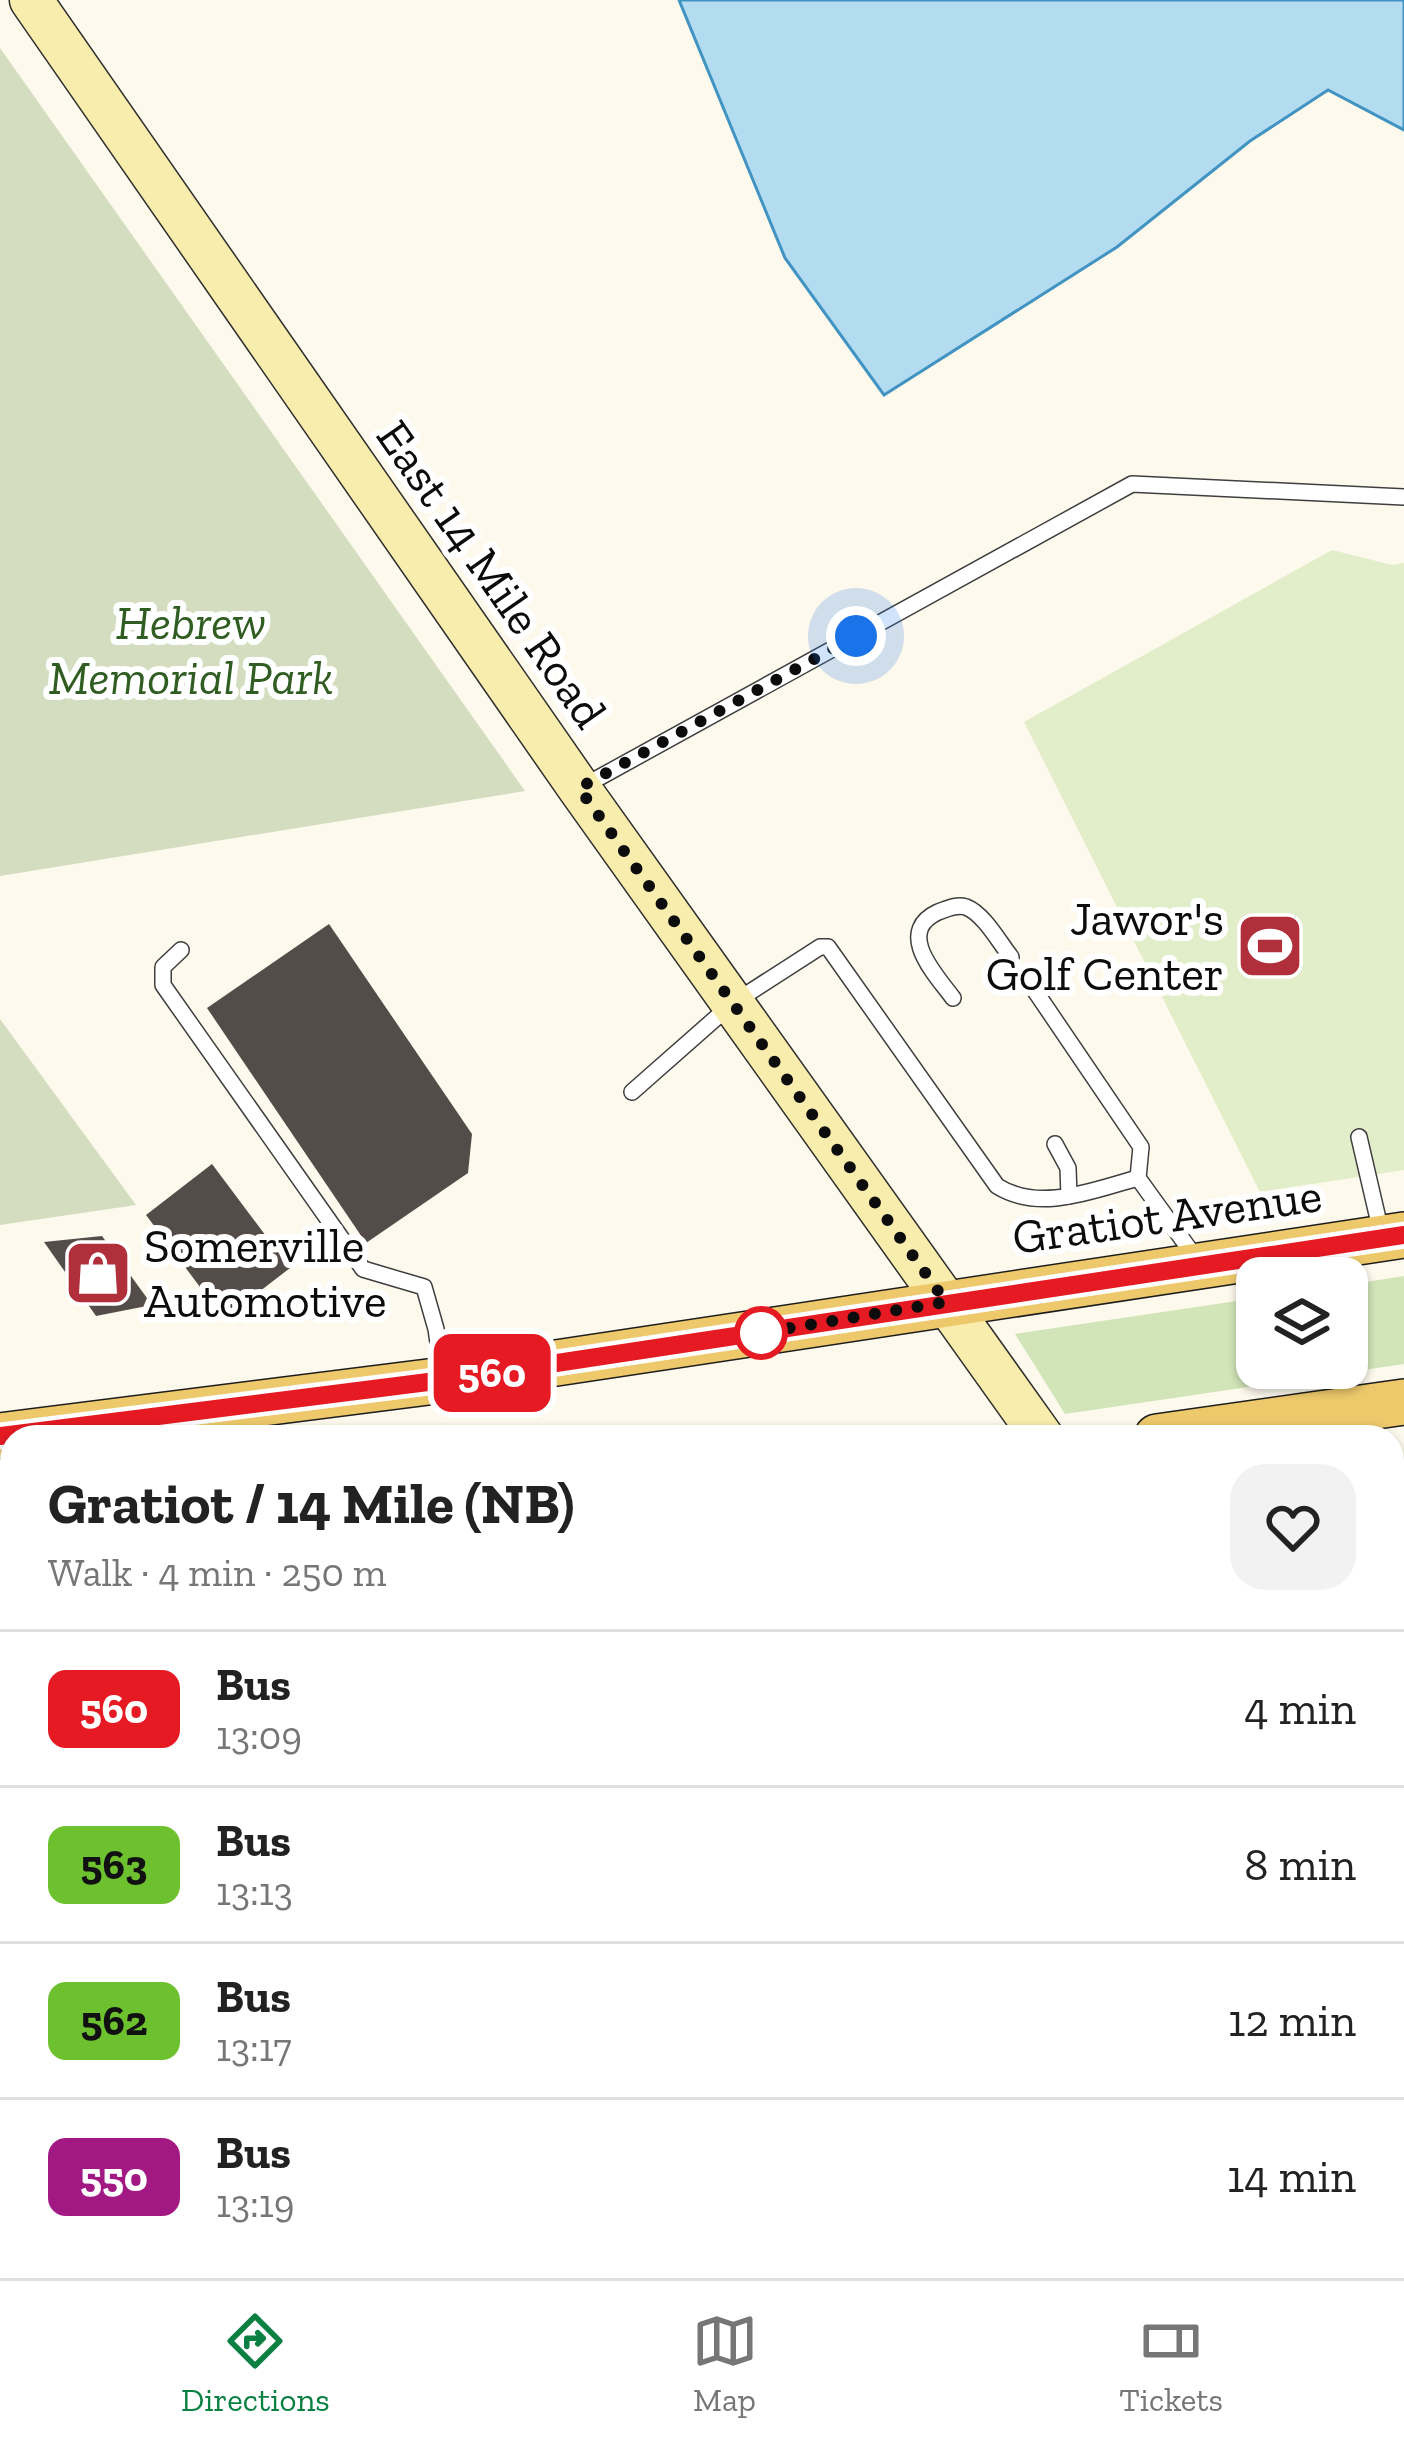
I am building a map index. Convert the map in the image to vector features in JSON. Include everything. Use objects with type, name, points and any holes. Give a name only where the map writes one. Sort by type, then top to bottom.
[{"type":"main road","name":"East 14 Mile Road","points":[[31,0],[579,788],[1033,1425]]},
{"type":"main road","name":"Gratiot Avenue","points":[[444,1380],[1393,1237]]},
{"type":"main road","points":[[167,1425],[444,1380]]},
{"type":"main road","points":[[1278,1425],[1352,1416],[1404,1402]]},
{"type":"lane","points":[[579,788],[1132,484],[1404,497]]},
{"type":"lane","points":[[953,998],[926,963],[918,941],[919,928],[929,917],[955,906],[965,907],[978,914],[1011,957]]},
{"type":"lane","points":[[632,1092],[733,1003],[820,947],[828,947],[998,1186],[1012,1195],[1036,1199],[1069,1196],[1138,1178]]},
{"type":"lane","points":[[181,950],[163,967],[163,985],[363,1268],[424,1287],[444,1380]]},
{"type":"lane","points":[[1029,982],[1142,1147],[1138,1178],[1200,1264]]},
{"type":"lane","points":[[1359,1137],[1393,1237]]},
{"type":"lane","points":[[1055,1144],[1068,1168],[1069,1196]]},
{"type":"green space","name":"Hebrew Memorial Park","points":[[0,48],[525,791],[0,876]]},
{"type":"green space","name":"Jawor's Golf Center","points":[[1332,550],[1392,565],[1404,563],[1404,1170],[1260,1192],[1024,722]]},
{"type":"green space","points":[[0,1019],[136,1205],[0,1225]]},
{"type":"green space","points":[[1404,1276],[1404,1364],[1368,1369],[1368,1282]]},
{"type":"green space","points":[[1236,1301],[1236,1389],[1065,1414],[1015,1334]]},
{"type":"water","points":[[679,0],[1404,0],[1404,130],[1328,90],[1250,141],[1117,247],[884,395],[785,258]]},
{"type":"building","points":[[329,924],[472,1134],[468,1173],[366,1243],[207,1008]]},
{"type":"building","points":[[212,1164],[290,1268],[224,1319],[146,1215]]},
{"type":"building","name":"Somerville Automotive","points":[[102,1236],[152,1305],[96,1316],[44,1242]]},
{"type":"bus line","name":"560","points":[[87,1425],[444,1380],[1404,1235]]},
{"type":"place","name":"Jawor's Golf Center","points":[[1270,946]]},
{"type":"place","name":"Somerville Automotive","points":[[98,1273]]},
{"type":"route","points":[[761,1333],[754,1334],[946,1302],[579,788],[856,636]]}]
